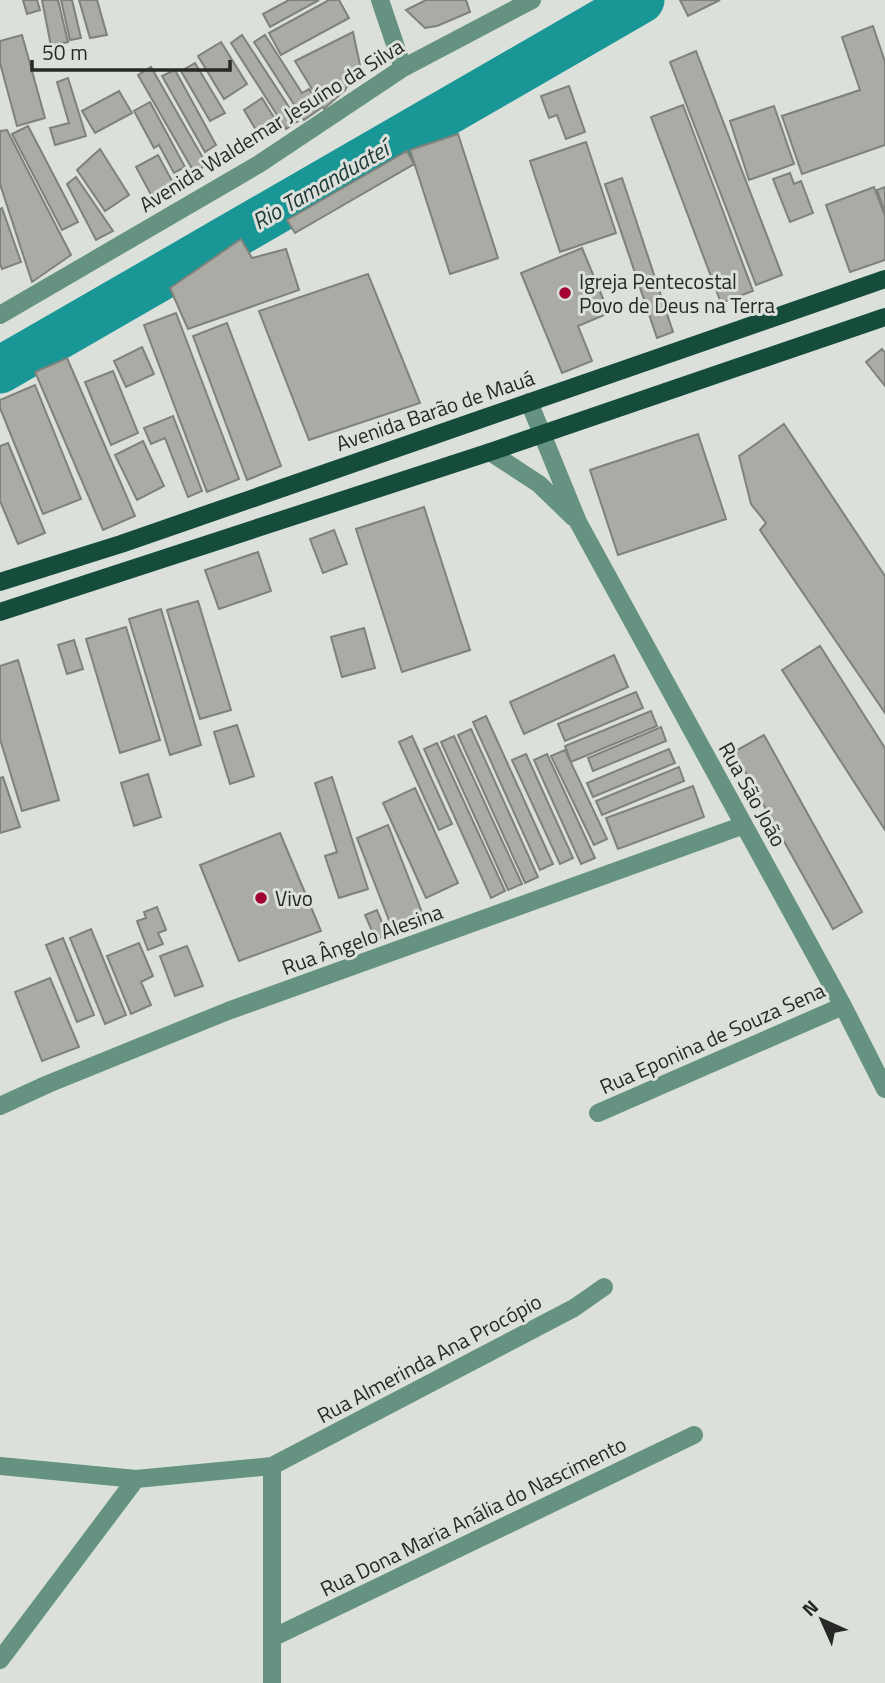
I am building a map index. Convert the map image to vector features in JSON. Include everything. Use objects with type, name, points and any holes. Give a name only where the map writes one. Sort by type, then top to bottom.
[{"type":"main road","name":"Avenida Barão de Mauá","points":[[0,582],[121,544],[885,279]]},
{"type":"main road","points":[[0,612],[490,452],[885,317]]},
{"type":"street","points":[[380,0],[404,68]]},
{"type":"street","name":"Avenida Waldemar Jesuíno da Silva","points":[[0,315],[259,164],[404,68],[532,0]]},
{"type":"street","name":"Rua São João","points":[[529,402],[578,522],[843,1006],[885,1089]]},
{"type":"street","name":"Rua São João","points":[[490,452],[539,484],[578,522]]},
{"type":"street","name":"Rua Ângelo Alesina","points":[[0,1106],[228,1011],[744,825]]},
{"type":"street","name":"Rua Eponina de Souza Sena","points":[[598,1112],[843,1006]]},
{"type":"street","name":"Rua Almerinda Ana Procópio","points":[[272,1466],[574,1308],[604,1287]]},
{"type":"street","name":"Rua Dona Maria Anália do Nascimento","points":[[272,1638],[694,1435]]},
{"type":"street","points":[[0,1466],[136,1479],[272,1466],[272,1683]]},
{"type":"street","points":[[0,1660],[136,1479]]},
{"type":"building","points":[[23,0],[37,0],[40,10],[27,14]]},
{"type":"building","points":[[42,0],[58,0],[68,42],[51,46]]},
{"type":"building","points":[[61,0],[72,0],[81,38],[70,40]]},
{"type":"building","points":[[79,0],[97,0],[107,35],[90,38]]},
{"type":"building","points":[[289,0],[319,0],[270,27],[263,14]]},
{"type":"building","points":[[329,0],[339,0],[349,18],[281,55],[269,33]]},
{"type":"building","points":[[426,0],[466,0],[470,12],[437,26],[425,28],[406,10]]},
{"type":"building","points":[[680,0],[720,0],[688,16]]},
{"type":"building","points":[[873,26],[885,62],[885,145],[802,174],[782,116],[860,90],[842,37]]},
{"type":"building","points":[[353,32],[360,65],[345,90],[324,109],[295,61]]},
{"type":"building","points":[[22,35],[45,118],[17,126],[0,63],[0,41]]},
{"type":"building","points":[[242,35],[298,121],[286,129],[231,43]]},
{"type":"building","points":[[265,35],[302,93],[309,89],[321,108],[304,120],[254,42]]},
{"type":"building","points":[[221,42],[247,84],[224,99],[198,56]]},
{"type":"building","points":[[696,51],[782,275],[756,285],[670,62]]},
{"type":"building","points":[[195,63],[225,113],[210,121],[181,71]]},
{"type":"building","points":[[151,67],[207,165],[194,172],[138,75]]},
{"type":"building","points":[[175,70],[216,145],[205,152],[162,76]]},
{"type":"building","points":[[68,78],[86,136],[55,145],[50,128],[69,123],[57,82]]},
{"type":"building","points":[[569,86],[585,132],[566,139],[557,115],[549,118],[541,96]]},
{"type":"building","points":[[119,91],[132,113],[95,133],[82,111]]},
{"type":"building","points":[[262,98],[278,124],[259,135],[244,110]]},
{"type":"building","points":[[150,102],[185,167],[174,173],[159,145],[154,148],[134,111]]},
{"type":"building","points":[[683,105],[753,291],[721,303],[651,117]]},
{"type":"building","points":[[774,106],[794,164],[749,180],[730,121]]},
{"type":"building","points":[[28,126],[78,222],[62,230],[12,134]]},
{"type":"building","points":[[7,130],[71,255],[32,282],[0,184],[0,131]]},
{"type":"building","points":[[458,134],[498,258],[450,274],[410,150]]},
{"type":"building","points":[[586,142],[616,233],[560,252],[530,161]]},
{"type":"building","points":[[100,149],[129,195],[105,211],[77,170]]},
{"type":"building","points":[[407,151],[414,164],[295,233],[287,220]]},
{"type":"building","points":[[158,155],[178,192],[156,204],[136,167]]},
{"type":"building","points":[[790,173],[794,184],[801,181],[813,213],[790,222],[773,179]]},
{"type":"building","points":[[76,177],[113,231],[96,240],[67,184]]},
{"type":"building","points":[[622,178],[673,332],[657,338],[605,184]]},
{"type":"building","points":[[874,187],[885,216],[885,260],[850,272],[826,205]]},
{"type":"building","points":[[885,187],[885,213],[877,190]]},
{"type":"building","points":[[2,208],[21,262],[2,269],[0,209]]},
{"type":"building","points":[[241,239],[252,258],[286,249],[299,290],[188,329],[170,288]]},
{"type":"building","name":"Igreja Pentecostal Povo de Deus na Terra","points":[[582,248],[609,313],[578,326],[592,361],[562,373],[521,273]]},
{"type":"building","points":[[368,274],[420,403],[309,440],[259,311]]},
{"type":"building","points":[[176,313],[239,479],[207,492],[144,325]]},
{"type":"building","points":[[227,323],[281,466],[247,480],[193,336]]},
{"type":"building","points":[[142,347],[154,374],[126,387],[114,361]]},
{"type":"building","points":[[882,349],[885,353],[885,386],[866,362]]},
{"type":"building","points":[[67,358],[135,516],[103,530],[35,372]]},
{"type":"building","points":[[113,371],[138,433],[111,445],[85,382]]},
{"type":"building","points":[[35,385],[81,499],[43,514],[0,408],[0,400]]},
{"type":"building","points":[[173,416],[202,491],[188,497],[165,438],[151,444],[144,428]]},
{"type":"building","points":[[784,424],[885,576],[885,713],[760,530],[766,523],[751,504],[739,456]]},
{"type":"building","points":[[698,434],[726,519],[618,555],[590,470]]},
{"type":"building","points":[[143,441],[164,486],[137,500],[115,455]]},
{"type":"building","points":[[8,443],[45,533],[18,544],[0,501],[0,446]]},
{"type":"building","points":[[424,507],[470,650],[402,672],[356,529]]},
{"type":"building","points":[[334,530],[347,564],[323,573],[310,539]]},
{"type":"building","points":[[258,552],[271,591],[219,609],[205,570]]},
{"type":"building","points":[[198,601],[231,710],[200,719],[167,610]]},
{"type":"building","points":[[161,609],[201,745],[170,755],[129,619]]},
{"type":"building","points":[[126,627],[160,740],[120,753],[86,639]]},
{"type":"building","points":[[364,628],[375,668],[342,677],[331,637]]},
{"type":"building","points":[[74,640],[83,669],[67,674],[58,645]]},
{"type":"building","points":[[820,646],[885,748],[885,830],[782,670]]},
{"type":"building","points":[[614,655],[628,687],[524,734],[510,702]]},
{"type":"building","points":[[18,660],[59,800],[22,811],[0,739],[0,666]]},
{"type":"building","points":[[636,692],[643,708],[565,741],[558,724]]},
{"type":"building","points":[[651,711],[657,726],[571,762],[565,746]]},
{"type":"building","points":[[486,716],[553,864],[540,870],[473,722]]},
{"type":"building","points":[[237,725],[254,776],[230,784],[214,732]]},
{"type":"building","points":[[661,727],[666,741],[593,771],[588,758]]},
{"type":"building","points":[[471,729],[538,877],[525,883],[458,735]]},
{"type":"building","points":[[764,735],[862,912],[833,929],[734,752]]},
{"type":"building","points":[[412,736],[452,824],[439,830],[399,742]]},
{"type":"building","points":[[454,736],[522,884],[508,890],[441,742]]},
{"type":"building","points":[[437,743],[505,891],[491,898],[424,749]]},
{"type":"building","points":[[669,749],[675,763],[593,797],[587,783]]},
{"type":"building","points":[[565,750],[607,839],[594,845],[551,756]]},
{"type":"building","points":[[526,754],[573,858],[560,864],[512,760]]},
{"type":"building","points":[[547,754],[595,858],[581,864],[534,760]]},
{"type":"building","points":[[679,767],[684,781],[602,815],[596,801]]},
{"type":"building","points":[[148,774],[161,817],[134,826],[121,783]]},
{"type":"building","points":[[3,777],[20,827],[0,833],[0,778]]},
{"type":"building","points":[[332,777],[368,889],[339,898],[325,856],[337,852],[315,783]]},
{"type":"building","points":[[693,786],[704,817],[618,849],[606,818]]},
{"type":"building","points":[[415,788],[458,883],[426,898],[383,803]]},
{"type":"building","points":[[388,825],[425,920],[394,933],[357,838]]},
{"type":"building","name":"Vivo","points":[[280,833],[321,931],[239,961],[200,865]]},
{"type":"building","points":[[157,907],[166,930],[158,933],[163,944],[148,950],[137,921],[146,918],[144,912]]},
{"type":"building","points":[[377,910],[387,935],[376,940],[365,915]]},
{"type":"building","points":[[91,929],[126,1015],[105,1024],[70,938]]},
{"type":"building","points":[[63,938],[94,1015],[77,1022],[46,945]]},
{"type":"building","points":[[139,943],[153,976],[141,982],[151,1005],[131,1014],[107,956]]},
{"type":"building","points":[[187,946],[203,986],[175,996],[160,956]]},
{"type":"building","points":[[50,978],[79,1047],[42,1061],[15,992]]},
{"type":"waterway","name":"Rio Tamanduateí","points":[[0,370],[641,0]]},
{"type":"place","name":"Igreja Pentecostal Povo de Deus na Terra","points":[[565,293]]},
{"type":"place","name":"Vivo","points":[[261,898]]}]
